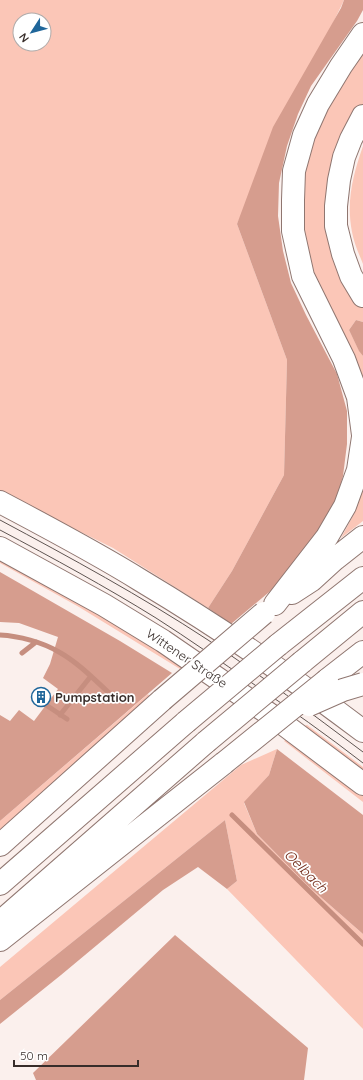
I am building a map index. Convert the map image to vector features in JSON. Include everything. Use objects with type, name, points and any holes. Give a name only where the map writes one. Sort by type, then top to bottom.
[{"type":"main road","points":[[270,609],[327,537],[345,506],[358,470],[363,436],[358,397],[347,365],[303,276],[293,231],[293,200],[294,171],[304,135],[318,104],[341,66],[363,34]]},
{"type":"main road","points":[[363,116],[351,139],[344,158],[339,180],[336,206],[336,226],[342,254],[351,276],[363,296]]},
{"type":"main road","points":[[0,502],[85,548],[208,621],[272,665],[363,732]]},
{"type":"main road","points":[[0,845],[162,700],[270,609],[312,580],[363,537]]},
{"type":"main road","name":"Wittener Straße","points":[[0,548],[104,605],[163,641],[278,720],[363,784]]},
{"type":"main road","points":[[0,884],[186,722],[278,645],[363,578]]},
{"type":"main road","points":[[0,922],[206,742],[363,612]]},
{"type":"main road","points":[[0,940],[363,652]]},
{"type":"main road","points":[[284,715],[343,690],[363,684]]},
{"type":"shaded area","points":[[0,0],[344,0],[237,224],[287,360],[284,475],[232,571],[208,608],[113,548],[0,492]]},
{"type":"shaded area","points":[[344,0],[363,0],[363,10],[357,21],[311,86],[298,114],[287,146],[279,183],[278,216],[283,251],[291,283],[337,374],[347,411],[347,444],[343,476],[335,505],[319,533],[274,588],[231,624],[208,608],[232,571],[284,475],[287,360],[237,224],[273,127],[341,8]]},
{"type":"shaded area","points":[[363,47],[363,105],[360,108],[331,193],[363,306],[363,322],[356,320],[349,330],[363,356],[363,394],[305,265],[299,198],[311,135]]},
{"type":"shaded area","points":[[363,146],[363,264],[353,236],[350,221],[350,199],[356,167]]},
{"type":"shaded area","points":[[356,320],[363,322],[363,356],[349,330]]},
{"type":"shaded area","points":[[363,482],[363,521],[341,538],[354,514]]},
{"type":"shaded area","points":[[0,559],[132,634],[182,665],[180,669],[79,607],[0,563]]},
{"type":"shaded area","points":[[0,572],[120,641],[172,673],[0,821],[0,715],[10,721],[19,710],[34,721],[58,689],[43,678],[50,664],[58,637],[19,623],[0,622]]},
{"type":"shaded area","points":[[148,694],[150,697],[0,832],[0,821]]},
{"type":"shaded area","points":[[307,725],[363,767],[363,771],[304,726]]},
{"type":"shaded area","points":[[287,738],[363,796],[363,802],[284,741]]},
{"type":"shaded area","points":[[277,749],[269,775],[244,803],[257,834],[307,885],[363,934],[363,1029],[227,889],[237,881],[225,820],[0,1000],[0,967],[241,765]]},
{"type":"shaded area","points":[[277,749],[363,815],[363,934],[307,885],[257,834],[244,802],[269,775]]},
{"type":"shaded area","points":[[225,820],[237,881],[227,889],[198,867],[163,890],[0,1024],[0,1000]]},
{"type":"shaded area","points":[[175,935],[308,1048],[304,1080],[36,1080],[33,1073]]},
{"type":"waterway","name":"Oelbach","points":[[0,635],[30,640],[52,648],[79,665],[109,693]]},
{"type":"waterway","points":[[22,653],[36,642]]},
{"type":"waterway","points":[[60,715],[91,676]]},
{"type":"waterway","points":[[46,705],[67,719]]},
{"type":"waterway","name":"Oelbach","points":[[232,815],[363,944]]},
{"type":"tram line","points":[[0,520],[106,578],[183,624],[247,667],[363,752]]},
{"type":"tram line","points":[[0,530],[79,573],[156,618],[322,732],[363,763]]},
{"type":"place","name":"Pumpstation","points":[[41,697]]}]
